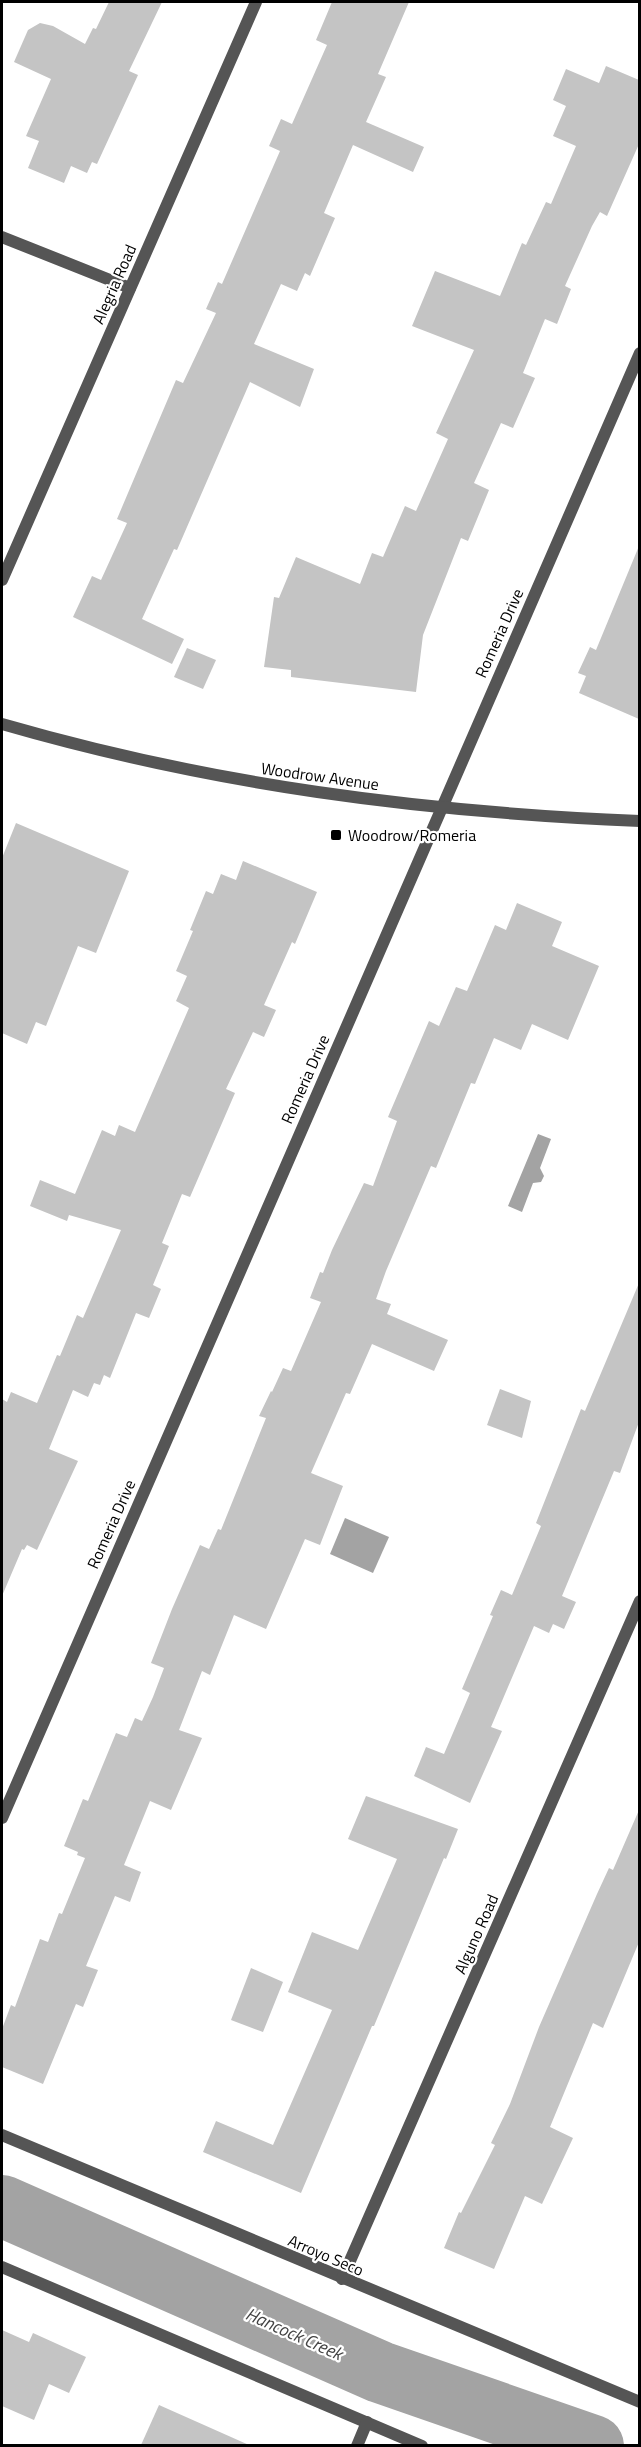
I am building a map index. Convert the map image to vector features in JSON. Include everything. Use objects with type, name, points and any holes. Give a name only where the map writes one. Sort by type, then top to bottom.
[{"type":"street","name":"Alegria Road","points":[[2,580],[256,2]]},
{"type":"street","points":[[2,237],[130,288]]},
{"type":"street","name":"Romeria Drive","points":[[2,1818],[639,353]]},
{"type":"street","name":"Woodrow Avenue","points":[[2,724],[64,742],[189,771],[321,794],[441,809],[639,821]]},
{"type":"street","name":"Alguno Road","points":[[342,2279],[639,1601]]},
{"type":"street","name":"Arroyo Seco","points":[[2,2135],[639,2402]]},
{"type":"street","points":[[2,2267],[422,2445]]},
{"type":"street","points":[[357,2445],[367,2422]]},
{"type":"shaded area","points":[[538,1134],[551,1139],[540,1168],[544,1176],[541,1182],[533,1183],[522,1212],[508,1206]]},
{"type":"shaded area","points":[[345,1518],[389,1537],[373,1573],[330,1554]]},
{"type":"building","points":[[109,2],[162,2],[129,71],[138,75],[97,164],[92,162],[87,173],[71,166],[64,183],[28,168],[39,141],[26,136],[51,79],[14,62],[28,30],[40,23],[53,26],[85,44],[93,28],[96,29]]},
{"type":"building","points":[[332,2],[409,2],[378,74],[386,77],[366,122],[424,147],[413,172],[353,145],[324,213],[335,218],[310,276],[305,273],[297,291],[281,284],[254,344],[314,369],[300,407],[250,382],[177,550],[174,549],[142,619],[184,639],[172,664],[73,617],[92,576],[101,580],[127,523],[117,519],[176,380],[183,383],[216,313],[206,309],[218,282],[222,284],[280,151],[269,146],[281,119],[292,124],[327,45],[316,40]]},
{"type":"building","points":[[606,66],[639,80],[639,144],[607,216],[600,212],[592,226],[565,286],[571,289],[557,324],[545,319],[523,373],[535,378],[513,428],[501,423],[474,483],[489,490],[468,541],[461,538],[423,635],[416,692],[291,677],[291,670],[264,667],[274,597],[279,598],[296,557],[360,584],[372,553],[383,557],[405,506],[416,511],[448,439],[436,433],[474,350],[412,326],[435,271],[500,296],[522,243],[526,245],[546,202],[551,204],[576,146],[553,136],[566,106],[553,100],[566,69],[599,83]]},
{"type":"building","points":[[639,546],[639,719],[579,693],[586,676],[578,673],[590,647],[596,650]]},
{"type":"building","points":[[187,648],[216,660],[203,689],[174,677]]},
{"type":"building","points":[[16,823],[129,871],[96,953],[78,946],[46,1026],[36,1022],[27,1044],[2,1033],[2,858]]},
{"type":"building","points":[[243,861],[317,892],[295,944],[292,942],[264,1005],[276,1010],[264,1037],[253,1032],[226,1089],[235,1093],[190,1197],[182,1194],[162,1243],[169,1246],[153,1285],[161,1289],[149,1318],[136,1313],[110,1378],[104,1375],[100,1385],[94,1383],[88,1397],[73,1390],[49,1449],[78,1461],[37,1550],[27,1545],[24,1550],[22,1549],[2,1596],[2,1399],[7,1402],[11,1392],[37,1403],[77,1315],[83,1318],[121,1230],[69,1215],[67,1221],[30,1206],[40,1180],[75,1194],[102,1130],[115,1136],[119,1125],[135,1132],[189,1008],[176,1001],[187,976],[176,971],[193,931],[190,930],[206,891],[213,894],[221,874],[236,880]]},
{"type":"building","points":[[517,903],[562,922],[552,946],[599,966],[568,1040],[532,1024],[521,1050],[494,1038],[475,1084],[471,1083],[436,1168],[431,1166],[386,1271],[376,1299],[391,1304],[387,1314],[448,1340],[434,1371],[372,1344],[350,1394],[346,1393],[311,1473],[343,1486],[320,1545],[305,1539],[266,1629],[234,1615],[210,1675],[202,1671],[179,1730],[202,1738],[171,1810],[150,1801],[124,1865],[141,1872],[130,1902],[115,1896],[86,1966],[98,1970],[83,2007],[76,2004],[43,2084],[2,2067],[2,2029],[11,2005],[15,2007],[40,1939],[48,1942],[85,1858],[64,1846],[83,1799],[88,1801],[116,1733],[127,1737],[135,1718],[142,1721],[153,1697],[164,1668],[151,1663],[172,1609],[200,1545],[209,1549],[218,1529],[221,1530],[266,1418],[259,1416],[271,1391],[283,1368],[291,1371],[321,1302],[310,1298],[320,1272],[323,1273],[364,1183],[373,1186],[397,1121],[388,1117],[429,1021],[439,1026],[456,987],[467,991],[495,925],[506,930]]},
{"type":"building","points":[[639,1283],[639,1422],[620,1473],[614,1471],[562,1596],[576,1602],[564,1629],[553,1624],[549,1633],[534,1626],[491,1727],[502,1731],[470,1803],[414,1776],[426,1747],[444,1754],[470,1693],[462,1689],[493,1616],[490,1615],[501,1590],[512,1595],[541,1526],[536,1523],[581,1409],[585,1411]]},
{"type":"building","points":[[500,1389],[531,1401],[522,1438],[487,1425]]},
{"type":"building","points":[[366,1796],[458,1829],[301,2193],[203,2152],[216,2121],[273,2145],[332,2010],[288,1992],[312,1932],[358,1950],[397,1859],[348,1839]]},
{"type":"building","points":[[639,1810],[639,1942],[603,2028],[593,2023],[550,2127],[573,2138],[542,2204],[525,2196],[494,2269],[444,2248],[459,2212],[461,2213],[495,2145],[491,2143],[510,2104],[539,2027],[597,1894],[609,1868],[613,1870]]},
{"type":"building","points":[[251,1968],[283,1982],[263,2032],[231,2020]]},
{"type":"building","points":[[2,2330],[29,2342],[33,2333],[86,2357],[69,2393],[49,2384],[34,2420],[2,2406]]},
{"type":"building","points":[[159,2405],[249,2445],[141,2445]]},
{"type":"waterway","name":"Hancock Creek","points":[[2,2206],[380,2372],[593,2446]]},
{"type":"place","name":"Woodrow/Romeria","points":[[336,835]]}]
